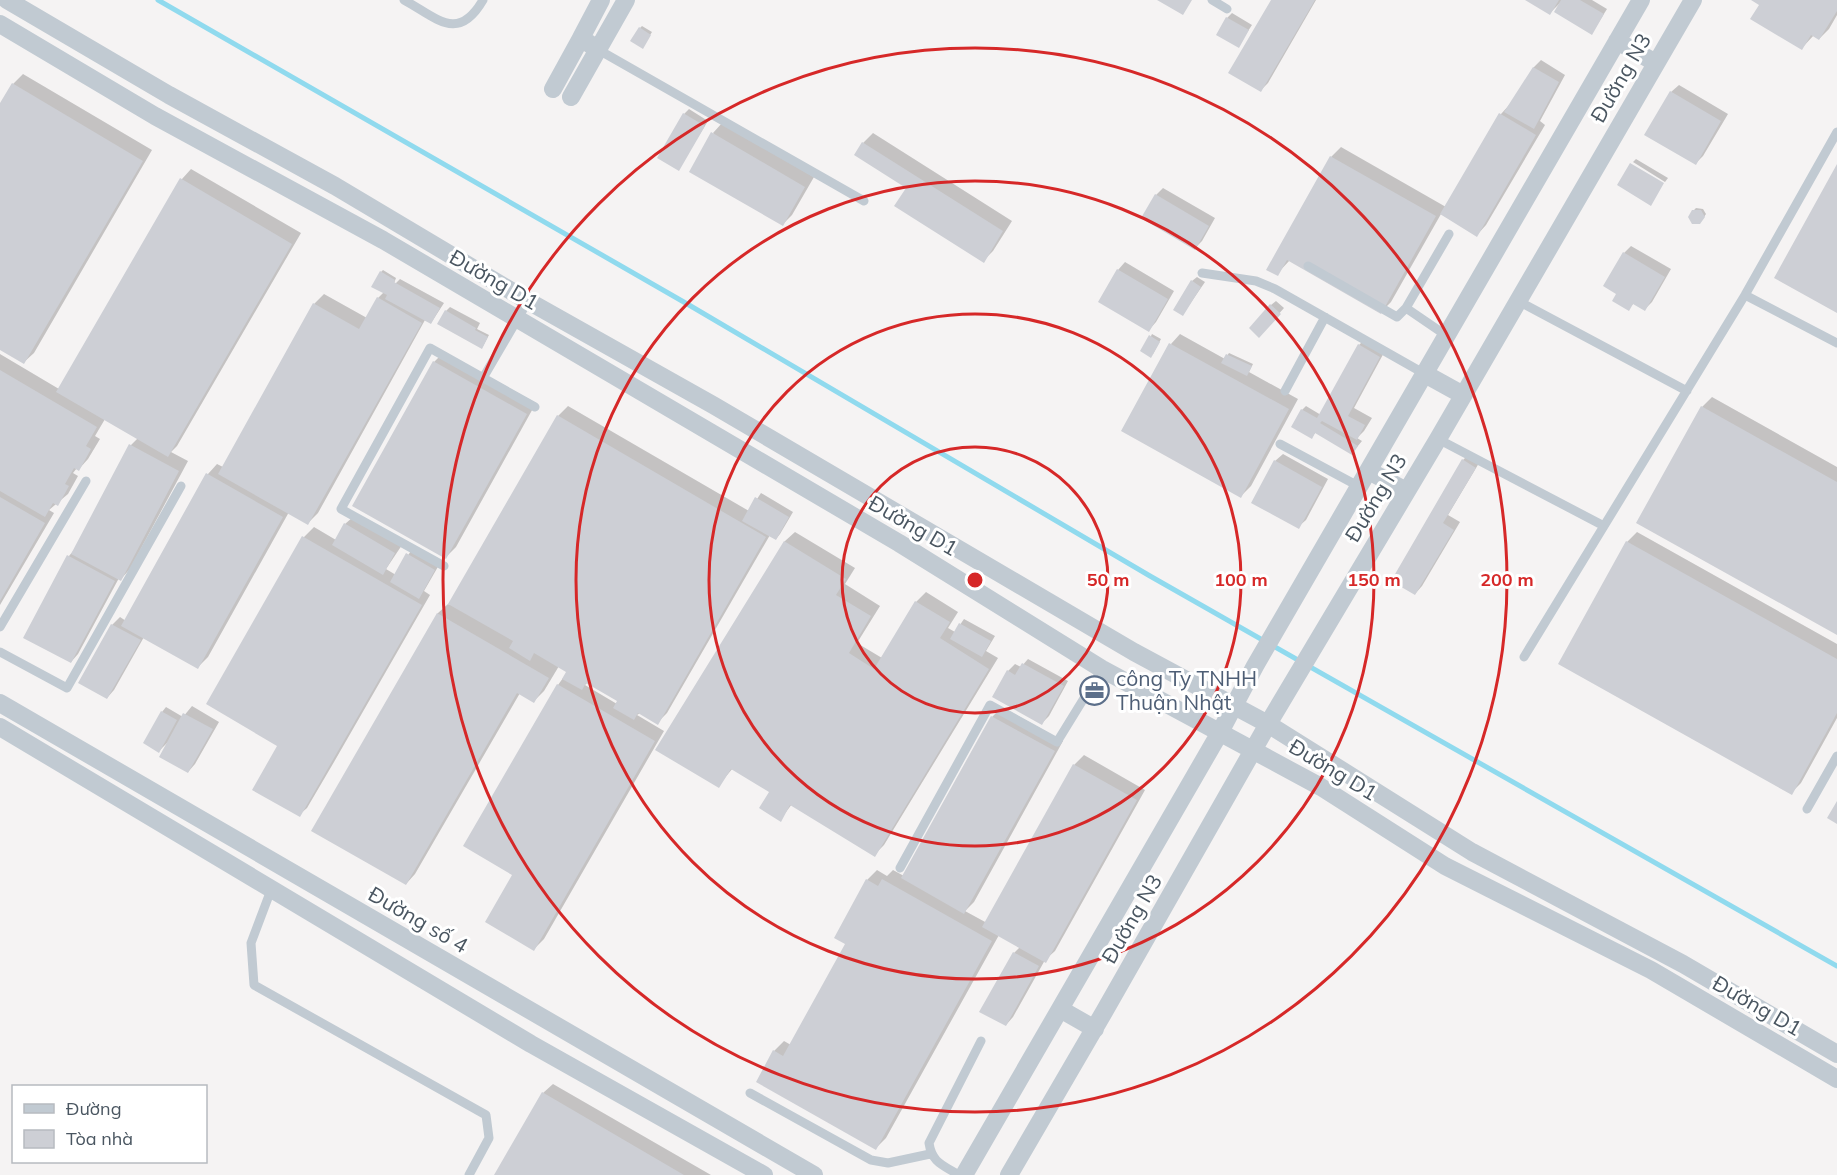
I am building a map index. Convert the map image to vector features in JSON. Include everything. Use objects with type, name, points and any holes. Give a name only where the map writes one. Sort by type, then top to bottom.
[{"type":"street","name":"Đường D1","points":[[7,0],[169,95],[335,186],[528,301],[713,405],[1134,652],[1268,724],[1472,852],[1683,964],[1837,1054]]},
{"type":"street","points":[[553,89],[601,0]]},
{"type":"street","points":[[571,98],[626,0]]},
{"type":"street","name":"Đường N3","points":[[964,1175],[1220,734],[1255,666],[1641,0]]},
{"type":"street","name":"Đường N3","points":[[1009,1175],[1095,1029],[1268,724],[1438,439],[1693,0]]},
{"type":"street","name":"Đường D1","points":[[0,24],[155,116],[383,240],[899,543],[1102,669],[1321,788],[1445,866],[1651,970],[1837,1079]]},
{"type":"street","points":[[581,39],[597,49]]},
{"type":"street","points":[[1617,41],[1656,63]]},
{"type":"street","points":[[155,116],[169,95]]},
{"type":"street","points":[[1425,374],[1463,395]]},
{"type":"street","points":[[1364,479],[1406,491]]},
{"type":"street","points":[[899,543],[911,521]]},
{"type":"street","name":"Đường số 4","points":[[0,703],[814,1175]]},
{"type":"street","points":[[0,727],[531,1044],[764,1175]]},
{"type":"street","points":[[226,862],[238,841]]},
{"type":"street","points":[[398,965],[412,942]]},
{"type":"street","points":[[1060,1009],[1095,1029]]},
{"type":"lane","points":[[404,0],[447,24],[457,25],[468,20],[483,0]]},
{"type":"lane","points":[[1212,0],[1227,9]]},
{"type":"lane","points":[[597,49],[864,201]]},
{"type":"lane","points":[[1524,657],[1745,295],[1837,132]]},
{"type":"lane","points":[[1308,266],[1398,317],[1406,308],[1449,234]]},
{"type":"lane","points":[[1202,273],[1256,281],[1275,289],[1425,374]]},
{"type":"lane","points":[[1745,295],[1837,343]]},
{"type":"lane","points":[[483,378],[528,301]]},
{"type":"lane","points":[[1518,301],[1687,391]]},
{"type":"lane","points":[[1406,308],[1447,336]]},
{"type":"lane","points":[[1286,391],[1325,317]]},
{"type":"lane","points":[[444,566],[341,509],[430,348],[535,407]]},
{"type":"lane","points":[[1438,439],[1604,526]]},
{"type":"lane","points":[[1280,444],[1364,479]]},
{"type":"lane","points":[[0,627],[86,481]]},
{"type":"lane","points":[[0,652],[67,688],[181,486]]},
{"type":"lane","points":[[900,868],[990,705],[1057,742],[1102,669]]},
{"type":"lane","points":[[1807,809],[1837,756]]},
{"type":"lane","points":[[272,890],[250,944],[254,985],[486,1115],[489,1138],[469,1175]]},
{"type":"lane","points":[[959,1175],[936,1161],[930,1154],[929,1143],[981,1041]]},
{"type":"lane","points":[[750,1093],[871,1160],[888,1163],[930,1154]]},
{"type":"building","points":[[1157,0],[1192,0],[1183,15]]},
{"type":"building","points":[[1271,0],[1315,0],[1261,92],[1228,73]]},
{"type":"building","points":[[1525,0],[1559,0],[1550,15]]},
{"type":"building","points":[[1561,0],[1580,0],[1604,14],[1592,35],[1554,12]]},
{"type":"building","points":[[1751,0],[1837,0],[1837,11],[1819,40],[1811,35],[1802,50],[1750,19],[1759,5]]},
{"type":"building","points":[[1226,17],[1249,30],[1239,48],[1216,35]]},
{"type":"building","points":[[639,27],[651,35],[643,49],[630,41]]},
{"type":"building","points":[[1533,67],[1559,82],[1534,129],[1504,112]]},
{"type":"building","points":[[12,83],[143,161],[24,364],[0,350],[0,103]]},
{"type":"building","points":[[1670,91],[1721,121],[1696,165],[1644,135]]},
{"type":"building","points":[[683,113],[705,126],[679,171],[657,158]]},
{"type":"building","points":[[1499,113],[1536,135],[1477,237],[1440,214]]},
{"type":"building","points":[[711,132],[805,187],[783,226],[689,172]]},
{"type":"building","points":[[862,142],[1003,231],[984,263],[894,206],[906,188],[854,155]]},
{"type":"building","points":[[1330,156],[1436,216],[1381,314],[1287,260],[1278,276],[1266,270]]},
{"type":"building","points":[[1630,163],[1664,183],[1651,206],[1617,185]]},
{"type":"building","points":[[1837,164],[1837,313],[1774,278]]},
{"type":"building","points":[[180,178],[292,244],[168,457],[56,392]]},
{"type":"building","points":[[1155,194],[1209,226],[1195,250],[1141,218]]},
{"type":"building","points":[[1692,210],[1701,210],[1705,217],[1700,224],[1692,224],[1688,217]]},
{"type":"building","points":[[1623,252],[1665,277],[1645,311],[1633,304],[1629,311],[1612,301],[1616,294],[1603,286]]},
{"type":"building","points":[[1117,269],[1168,299],[1149,332],[1098,302]]},
{"type":"building","points":[[380,271],[395,280],[394,282],[440,308],[431,324],[385,299],[387,295],[371,287]]},
{"type":"building","points":[[1191,280],[1201,287],[1183,316],[1173,310]]},
{"type":"building","points":[[377,297],[422,323],[308,525],[218,474],[313,303],[359,329]]},
{"type":"building","points":[[1270,304],[1281,314],[1259,338],[1249,328]]},
{"type":"building","points":[[445,310],[488,337],[482,349],[437,324]]},
{"type":"building","points":[[1149,335],[1160,342],[1151,358],[1140,351]]},
{"type":"building","points":[[1169,343],[1289,409],[1241,498],[1121,431]]},
{"type":"building","points":[[1358,344],[1380,357],[1348,416],[1365,425],[1357,440],[1322,421],[1320,423],[1358,446],[1352,455],[1315,433],[1312,439],[1291,427],[1301,409],[1317,418]]},
{"type":"building","points":[[1226,354],[1252,366],[1247,376],[1221,363]]},
{"type":"building","points":[[433,361],[527,414],[446,559],[352,506]]},
{"type":"building","points":[[0,370],[97,427],[86,446],[91,449],[79,471],[74,468],[65,484],[69,486],[58,506],[53,503],[45,517],[0,491]]},
{"type":"building","points":[[1701,406],[1837,482],[1837,635],[1636,523]]},
{"type":"building","points":[[557,415],[766,537],[658,725],[638,713],[634,720],[613,708],[617,701],[586,683],[582,690],[562,679],[566,672],[534,653],[530,661],[509,648],[513,641],[448,604]]},
{"type":"building","points":[[129,444],[179,471],[121,581],[71,554]]},
{"type":"building","points":[[1462,459],[1476,468],[1443,523],[1454,530],[1415,595],[1391,581]]},
{"type":"building","points":[[1274,460],[1322,487],[1299,529],[1251,503]]},
{"type":"building","points":[[206,473],[283,517],[198,669],[121,626]]},
{"type":"building","points":[[0,497],[45,523],[0,601]]},
{"type":"building","points":[[755,497],[789,517],[776,540],[742,521]]},
{"type":"building","points":[[344,523],[395,553],[383,575],[332,545]]},
{"type":"building","points":[[302,536],[422,605],[300,817],[252,790],[277,746],[206,704]]},
{"type":"building","points":[[784,541],[846,579],[836,595],[871,616],[849,653],[874,669],[915,601],[950,622],[940,638],[989,669],[875,857],[790,805],[781,822],[759,808],[769,792],[731,769],[719,788],[655,750]]},
{"type":"building","points":[[1626,541],[1837,659],[1837,713],[1792,795],[1558,664]]},
{"type":"building","points":[[406,553],[435,570],[419,599],[390,582]]},
{"type":"building","points":[[67,555],[115,581],[71,663],[23,638]]},
{"type":"building","points":[[437,613],[549,678],[534,703],[517,693],[406,885],[311,831]]},
{"type":"building","points":[[959,623],[991,641],[982,657],[950,639]]},
{"type":"building","points":[[111,624],[141,640],[107,699],[78,683]]},
{"type":"building","points":[[1022,663],[1064,686],[1042,725],[992,697],[1007,670],[1015,675]]},
{"type":"building","points":[[557,684],[655,741],[534,951],[485,922],[512,875],[463,846]]},
{"type":"building","points":[[161,711],[177,720],[159,753],[143,743]]},
{"type":"building","points":[[183,713],[213,729],[188,773],[159,757]]},
{"type":"building","points":[[991,716],[1055,751],[964,914],[901,878]]},
{"type":"building","points":[[1073,764],[1137,800],[1046,963],[982,927]]},
{"type":"building","points":[[1837,801],[1837,824],[1827,818]]},
{"type":"building","points":[[866,879],[878,886],[882,879],[992,941],[876,1150],[756,1082],[773,1050],[783,1056],[845,944],[834,938]]},
{"type":"building","points":[[1013,952],[1039,966],[1006,1026],[979,1012]]},
{"type":"building","points":[[542,1092],[684,1175],[494,1175]]},
{"type":"waterway","points":[[158,0],[689,305],[1150,576],[1837,966]]},
{"type":"place","name":"công Ty TNHH Thuận Nhật","points":[[1095,691]]}]
